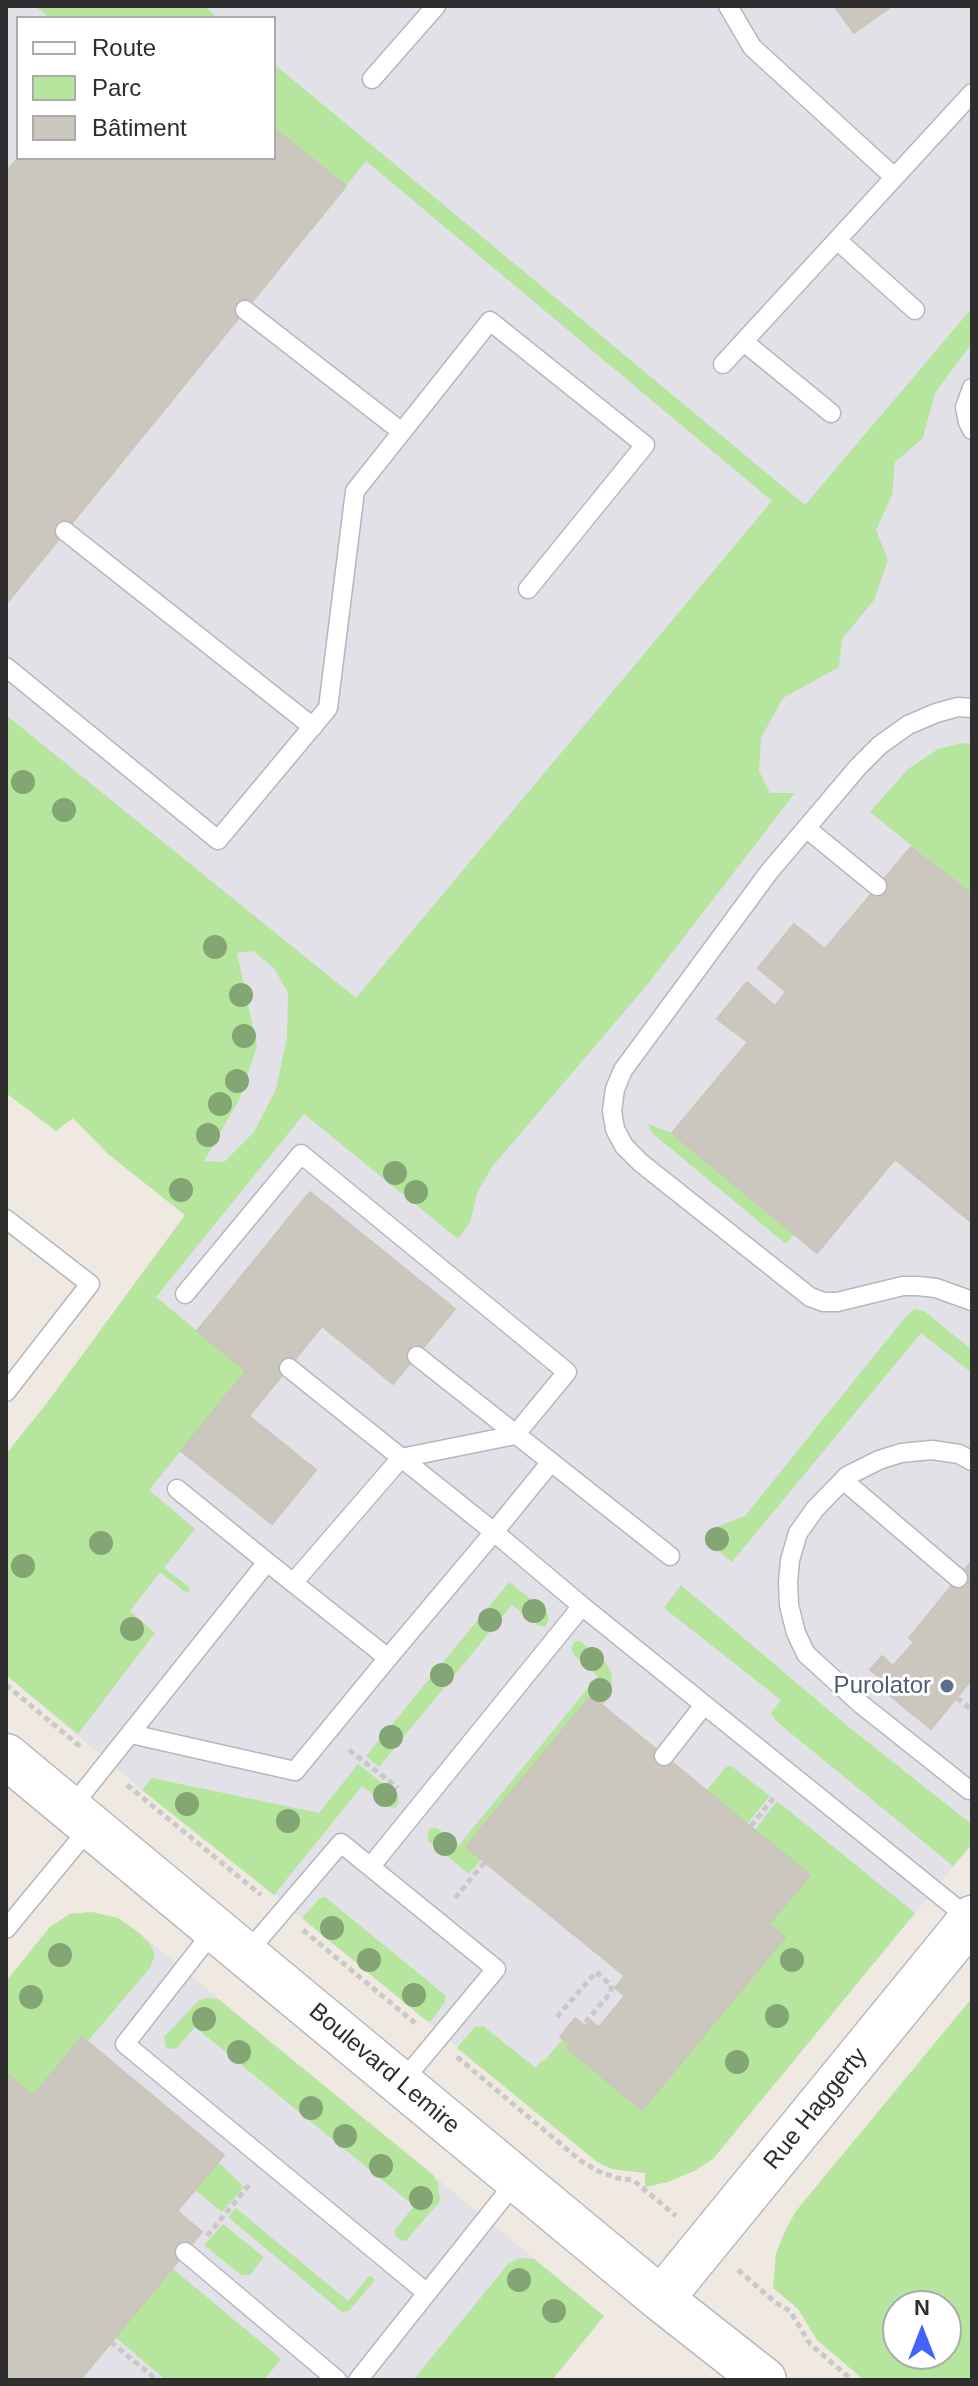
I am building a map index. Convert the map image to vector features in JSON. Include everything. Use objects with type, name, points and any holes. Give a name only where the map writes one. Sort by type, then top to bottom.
[{"type":"main road","name":"Boulevard Lemire","points":[[6,1756],[661,2299],[764,2380]]},
{"type":"main road","name":"Rue Haggerty","points":[[661,2299],[972,1919]]},
{"type":"lane","points":[[372,79],[436,6]]},
{"type":"lane","points":[[728,6],[752,47],[894,177]]},
{"type":"lane","points":[[723,364],[972,93]]},
{"type":"lane","points":[[837,240],[915,310]]},
{"type":"lane","points":[[245,310],[402,432]]},
{"type":"lane","points":[[6,667],[218,840],[328,708],[355,491],[490,321],[645,445],[528,589]]},
{"type":"lane","points":[[744,342],[831,413]]},
{"type":"lane","points":[[972,388],[965,407],[972,430]]},
{"type":"lane","points":[[65,531],[313,727]]},
{"type":"lane","points":[[972,708],[958,707],[908,725],[880,745],[858,767],[769,872],[623,1070],[615,1089],[612,1111],[615,1129],[624,1146],[641,1163],[810,1297],[837,1302],[903,1286],[918,1286],[936,1288],[972,1301]]},
{"type":"lane","points":[[806,828],[877,886]]},
{"type":"lane","points":[[185,1294],[301,1154],[567,1372],[515,1435],[401,1458],[293,1583]]},
{"type":"lane","points":[[6,1219],[90,1284],[6,1392]]},
{"type":"lane","points":[[417,1356],[670,1556]]},
{"type":"lane","points":[[289,1368],[972,1919]]},
{"type":"lane","points":[[972,1461],[959,1454],[932,1450],[901,1453],[879,1460],[843,1480],[815,1509],[798,1533],[790,1560],[788,1582],[789,1605],[796,1633],[806,1654],[969,1790],[972,1789]]},
{"type":"lane","points":[[131,1734],[295,1771],[551,1462]]},
{"type":"lane","points":[[843,1480],[958,1578]]},
{"type":"lane","points":[[177,1489],[388,1658]]},
{"type":"lane","points":[[6,1929],[81,1817],[131,1734],[267,1562]]},
{"type":"lane","points":[[371,1866],[582,1606]]},
{"type":"lane","points":[[664,1756],[704,1705]]},
{"type":"lane","points":[[401,2083],[496,1969],[341,1843],[230,1941],[125,2044],[427,2293]]},
{"type":"lane","points":[[358,2380],[517,2180]]},
{"type":"lane","points":[[185,2252],[337,2380]]},
{"type":"path","points":[[6,1685],[74,1741]]},
{"type":"path","points":[[957,1698],[972,1710]]},
{"type":"path","points":[[362,1760],[376,1771]]},
{"type":"path","points":[[139,1795],[267,1900]]},
{"type":"path","points":[[751,1826],[773,1799]]},
{"type":"path","points":[[472,1876],[485,1862]]},
{"type":"path","points":[[297,1925],[422,2029]]},
{"type":"path","points":[[557,2017],[596,1972],[611,1985],[611,1992],[583,2025]]},
{"type":"path","points":[[453,2054],[581,2161],[617,2178],[633,2180]]},
{"type":"path","points":[[198,2236],[204,2240],[252,2182],[251,2179]]},
{"type":"path","points":[[775,2302],[790,2311],[810,2344],[852,2380]]},
{"type":"path","points":[[111,2342],[157,2380]]},
{"type":"shaded area","points":[[6,6],[972,6],[972,1844],[713,2159],[694,2171],[645,2187],[645,2173],[612,2169],[597,2162],[6,1675],[6,1454],[185,1215],[108,1154],[73,1118],[6,1064]]},
{"type":"shaded area","points":[[92,1912],[118,1918],[138,1932],[604,2316],[552,2380],[6,2380],[6,1981],[50,1927],[70,1914]]},
{"type":"green space","points":[[35,6],[204,6],[216,16],[134,15],[48,16]]},
{"type":"green space","points":[[276,66],[805,505],[972,308],[972,343],[935,393],[923,438],[895,462],[892,495],[876,530],[888,560],[874,600],[842,639],[839,667],[783,698],[761,738],[759,771],[770,793],[795,793],[647,985],[492,1167],[478,1191],[470,1223],[458,1239],[304,1114],[156,1297],[246,1371],[149,1490],[195,1529],[164,1568],[189,1587],[189,1592],[160,1572],[130,1611],[155,1633],[78,1734],[6,1675],[6,1454],[185,1215],[108,1154],[73,1118],[56,1131],[6,1093],[6,715],[356,998],[772,501],[366,161],[346,186],[276,130]],"holes":[[[253,951],[274,968],[288,993],[287,1037],[276,1089],[254,1132],[224,1162],[204,1161],[239,1100],[257,1046],[237,953]]]},
{"type":"green space","points":[[962,743],[972,744],[972,894],[870,812],[908,769],[938,749]]},
{"type":"green space","points":[[648,1124],[672,1133],[794,1234],[786,1244],[652,1133]]},
{"type":"green space","points":[[915,1309],[924,1311],[972,1350],[972,1373],[921,1333],[732,1562],[706,1541],[719,1526],[745,1516]]},
{"type":"green space","points":[[509,1582],[546,1611],[549,1617],[546,1627],[539,1626],[512,1605],[379,1767],[366,1756]]},
{"type":"green space","points":[[681,1585],[845,1724],[970,1823],[972,1821],[972,1844],[953,1866],[776,1721],[771,1713],[781,1700],[664,1608]]},
{"type":"green space","points":[[580,1641],[606,1663],[612,1674],[611,1691],[603,1706],[590,1696],[467,1846],[482,1859],[469,1874],[428,1841],[428,1830],[437,1828],[459,1845],[598,1676],[573,1654],[574,1642]]},
{"type":"green space","points":[[358,1764],[398,1795],[399,1803],[395,1808],[389,1807],[362,1786],[274,1895],[142,1790],[152,1778],[319,1813]]},
{"type":"green space","points":[[731,1766],[770,1796],[747,1824],[707,1790],[726,1767]]},
{"type":"green space","points":[[777,1801],[915,1913],[713,2159],[668,2182],[645,2187],[645,2173],[612,2169],[597,2162],[457,2048],[475,2027],[483,2026],[536,2068],[563,2039],[643,2109],[784,1937],[769,1924],[810,1875],[755,1830]]},
{"type":"green space","points":[[325,1897],[445,1995],[445,2002],[431,2021],[427,2021],[302,1918],[319,1899]]},
{"type":"green space","points":[[92,1912],[118,1918],[151,1945],[155,1955],[150,1968],[87,2042],[81,2038],[33,2096],[6,2073],[6,1981],[50,1927],[70,1914]]},
{"type":"green space","points":[[972,1998],[972,2380],[864,2380],[817,2340],[798,2309],[773,2288],[776,2253],[796,2211]]},
{"type":"green space","points":[[218,1999],[433,2175],[438,2183],[440,2201],[406,2241],[395,2235],[395,2230],[414,2206],[195,2027],[176,2049],[166,2048],[164,2037],[199,2000]]},
{"type":"green space","points":[[218,2162],[244,2187],[222,2212],[195,2190]]},
{"type":"green space","points":[[236,2208],[348,2301],[370,2275],[375,2280],[349,2311],[342,2312],[228,2217]]},
{"type":"green space","points":[[223,2224],[264,2257],[250,2275],[241,2275],[204,2245]]},
{"type":"green space","points":[[520,2258],[534,2259],[604,2316],[552,2380],[413,2380],[509,2263]]},
{"type":"green space","points":[[172,2268],[281,2359],[264,2380],[166,2380],[115,2337]]},
{"type":"building","points":[[834,6],[892,6],[854,33]]},
{"type":"building","points":[[276,130],[346,186],[6,604],[6,172],[16,160],[276,160]]},
{"type":"building","points":[[911,847],[972,894],[972,1223],[895,1159],[817,1253],[672,1133],[748,1042],[717,1019],[747,982],[775,1006],[786,992],[758,968],[794,924],[825,949]]},
{"type":"building","points":[[310,1192],[455,1309],[393,1384],[322,1326],[249,1416],[316,1470],[272,1524],[181,1451],[246,1371],[197,1331]]},
{"type":"building","points":[[972,1561],[972,1679],[931,1729],[877,1685],[882,1679],[870,1670],[882,1656],[893,1666],[914,1642],[909,1638]]},
{"type":"building","points":[[591,1696],[810,1875],[769,1924],[785,1937],[642,2110],[567,2048],[570,2044],[560,2037],[575,2018],[585,2026],[590,2020],[599,2027],[625,1996],[615,1988],[625,1976],[466,1847]]},
{"type":"building","points":[[82,2037],[224,2155],[177,2211],[202,2232],[80,2380],[6,2380],[6,2073],[33,2096]]},
{"type":"place","name":"Purolator","points":[[947,1686]]}]
